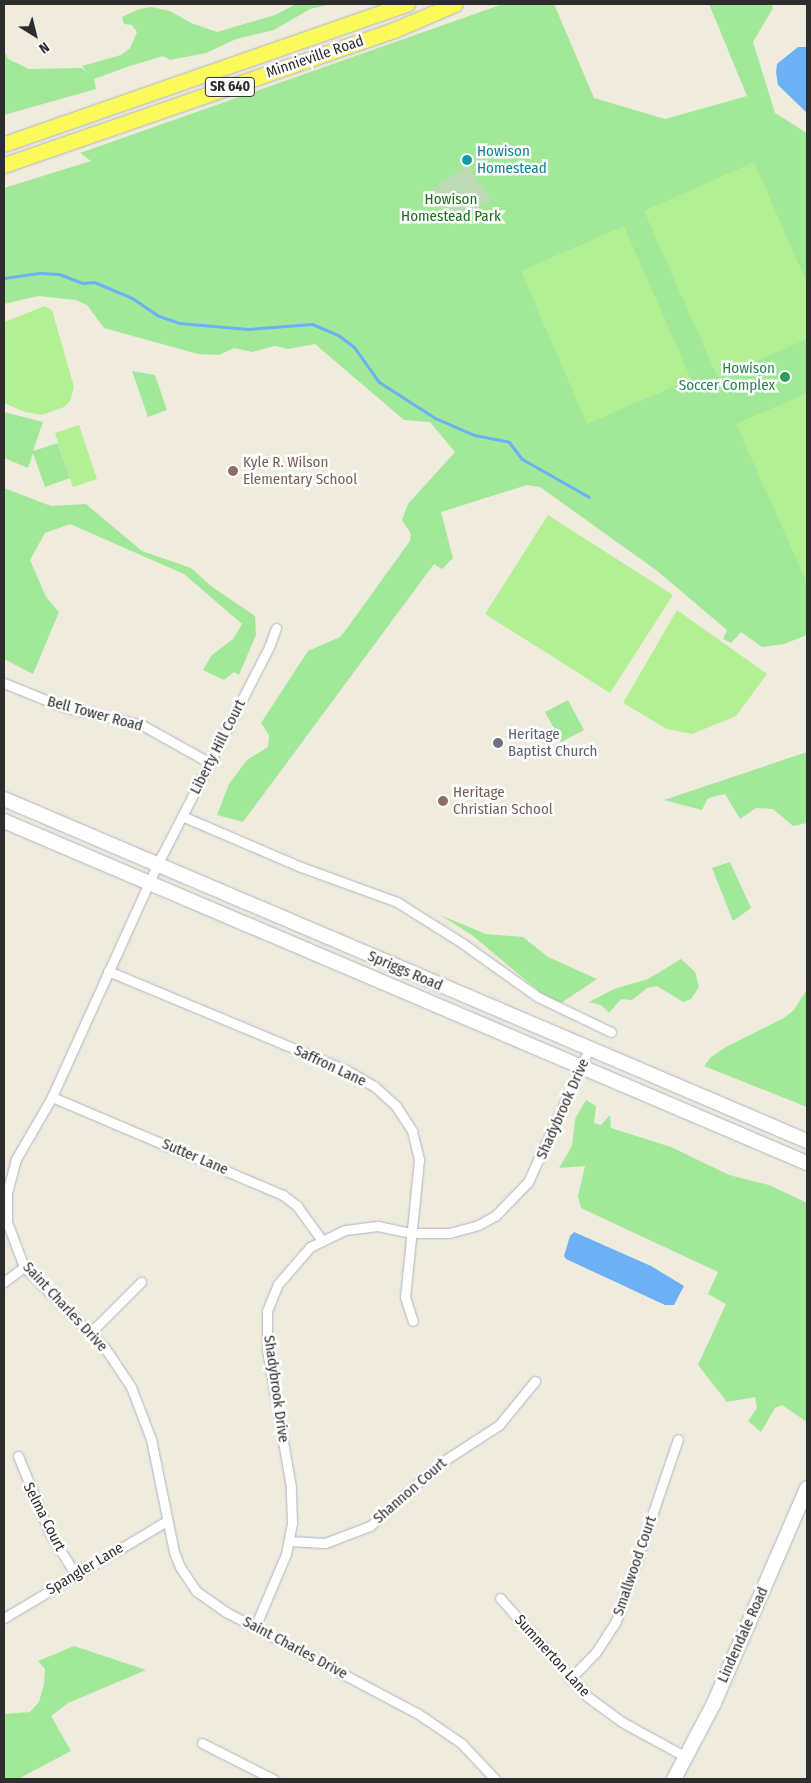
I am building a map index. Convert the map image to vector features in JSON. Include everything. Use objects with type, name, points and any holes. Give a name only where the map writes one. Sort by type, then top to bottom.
[{"type":"main road","name":"Minnieville Road","points":[[4,144],[407,4]]},
{"type":"main road","name":"Minnieville Road","points":[[4,165],[394,30],[455,4]]},
{"type":"main road","name":"Spriggs Road","points":[[4,799],[807,1142]]},
{"type":"main road","name":"Spriggs Road","points":[[5,825],[149,882],[807,1163]]},
{"type":"main road","name":"Lindendale Road","points":[[674,1779],[714,1703],[807,1488]]},
{"type":"street","name":"Liberty Hill Court","points":[[157,865],[210,763],[276,628]]},
{"type":"street","name":"Bell Tower Road","points":[[4,683],[63,707],[142,725],[210,763]]},
{"type":"street","points":[[182,816],[318,874],[394,901],[454,937],[538,997],[611,1032]]},
{"type":"street","name":"Saint Charles Drive","points":[[157,865],[52,1097],[16,1159],[7,1192],[7,1222],[24,1267],[90,1332],[119,1366],[142,1412],[158,1466],[167,1521],[180,1568],[196,1591],[216,1606],[417,1713],[461,1743],[495,1779]]},
{"type":"street","name":"Saffron Lane","points":[[108,970],[346,1070],[385,1095],[405,1119],[416,1145],[419,1178],[404,1297],[414,1321]]},
{"type":"street","name":"Shadybrook Drive","points":[[255,1626],[289,1540],[291,1487],[270,1366],[267,1311],[288,1269],[321,1239],[361,1227],[431,1234],[466,1230],[505,1208],[534,1171],[589,1049]]},
{"type":"street","name":"Sutter Lane","points":[[52,1097],[284,1195],[302,1211],[321,1239]]},
{"type":"street","points":[[4,1282],[24,1267]]},
{"type":"street","points":[[90,1332],[141,1282]]},
{"type":"street","name":"Shannon Court","points":[[289,1540],[325,1542],[370,1526],[439,1464],[499,1425],[535,1381]]},
{"type":"street","name":"Smallwood Court","points":[[570,1679],[596,1652],[616,1621],[678,1440]]},
{"type":"street","name":"Selma Court","points":[[18,1456],[50,1534],[76,1575]]},
{"type":"street","name":"Spangler Lane","points":[[4,1618],[167,1521]]},
{"type":"street","name":"Summerton Lane","points":[[500,1598],[570,1679],[605,1711],[686,1756]]},
{"type":"street","points":[[202,1743],[273,1779]]},
{"type":"green space","points":[[296,4],[332,4],[310,9],[274,30],[236,39],[206,53],[170,60],[163,56],[130,66],[94,79],[96,89],[4,115],[4,50],[8,59],[29,69],[82,68],[89,74],[82,66],[121,55],[130,48],[137,32],[132,25],[124,24],[122,17],[139,9],[151,7],[170,11],[191,23],[217,32],[275,15]]},
{"type":"green space","name":"Howison Homestead Park","points":[[503,4],[554,4],[594,98],[665,119],[747,96],[709,4],[772,4],[773,8],[753,42],[775,113],[807,133],[807,635],[784,644],[762,647],[741,632],[731,643],[723,639],[727,630],[656,570],[540,487],[527,485],[441,512],[453,558],[442,569],[434,564],[243,822],[217,815],[229,784],[247,760],[268,747],[269,735],[261,723],[308,651],[340,637],[345,631],[410,541],[411,534],[402,520],[408,504],[455,452],[430,422],[404,420],[315,344],[288,349],[275,346],[252,352],[234,348],[219,355],[198,354],[104,328],[87,305],[76,300],[38,296],[4,304],[4,188],[91,161],[80,153]]},
{"type":"green space","points":[[754,162],[807,283],[807,339],[718,378],[644,211]]},
{"type":"green space","points":[[467,165],[491,200],[454,226],[430,191]]},
{"type":"green space","points":[[624,226],[691,379],[587,424],[521,271]]},
{"type":"green space","points":[[45,306],[52,310],[74,387],[70,401],[64,407],[42,415],[25,412],[4,403],[4,322]]},
{"type":"green space","points":[[132,371],[155,375],[167,410],[148,417]]},
{"type":"green space","points":[[807,393],[807,583],[736,424]]},
{"type":"green space","points":[[4,412],[43,422],[33,451],[58,443],[70,478],[45,487],[33,453],[28,468],[4,458]]},
{"type":"green space","points":[[79,425],[97,479],[73,487],[55,433]]},
{"type":"green space","points":[[4,488],[51,506],[86,504],[142,551],[191,568],[211,586],[255,616],[256,635],[239,675],[234,672],[224,680],[203,670],[212,655],[233,639],[242,624],[184,574],[70,524],[45,533],[30,560],[46,597],[59,612],[33,674],[4,659]]},
{"type":"green space","points":[[548,515],[673,595],[610,693],[485,614]]},
{"type":"green space","points":[[677,610],[767,674],[736,716],[692,734],[667,729],[623,703]]},
{"type":"green space","points":[[568,700],[584,730],[561,742],[545,712]]},
{"type":"green space","points":[[807,752],[807,823],[793,826],[773,809],[756,808],[740,819],[725,794],[708,798],[702,810],[664,800]]},
{"type":"green space","points":[[730,862],[751,908],[733,921],[712,868]]},
{"type":"green space","points":[[440,915],[486,934],[523,937],[548,957],[597,979],[561,1003],[541,993],[472,935]]},
{"type":"green space","points":[[681,959],[695,972],[699,987],[691,999],[683,1002],[657,986],[647,988],[632,1000],[621,999],[609,1013],[601,1005],[589,1002],[614,989],[648,979]]},
{"type":"green space","points":[[807,989],[807,1107],[704,1066],[711,1057],[726,1047],[784,1018],[794,1010]]},
{"type":"green space","points":[[586,1100],[596,1106],[594,1123],[601,1125],[610,1115],[611,1128],[671,1147],[729,1175],[769,1185],[807,1203],[807,1422],[782,1405],[775,1408],[761,1432],[748,1421],[757,1408],[755,1397],[727,1402],[698,1365],[726,1304],[708,1294],[718,1272],[581,1208],[578,1196],[585,1166],[559,1168],[572,1146],[575,1119]]},
{"type":"green space","points":[[74,1646],[146,1670],[68,1703],[51,1716],[71,1751],[18,1779],[4,1779],[4,1714],[30,1712],[39,1702],[44,1684],[45,1669],[38,1661]]},
{"type":"water","points":[[798,47],[807,47],[807,113],[778,85],[776,72],[777,64]]},
{"type":"water","points":[[574,1232],[651,1266],[684,1286],[674,1305],[665,1305],[566,1259],[564,1256],[570,1236]]},
{"type":"waterway","points":[[4,278],[41,273],[59,274],[83,283],[94,282],[132,298],[159,316],[179,323],[248,329],[312,324],[338,335],[354,347],[379,382],[435,418],[474,435],[509,442],[522,459],[589,497]]},
{"type":"place","name":"Howison Homestead","points":[[467,160]]},
{"type":"place","name":"Howison Soccer Complex","points":[[785,377]]},
{"type":"place","name":"Kyle R. Wilson Elementary School","points":[[233,471]]},
{"type":"place","name":"Heritage Baptist Church","points":[[498,743]]},
{"type":"place","name":"Heritage Christian School","points":[[443,801]]}]
